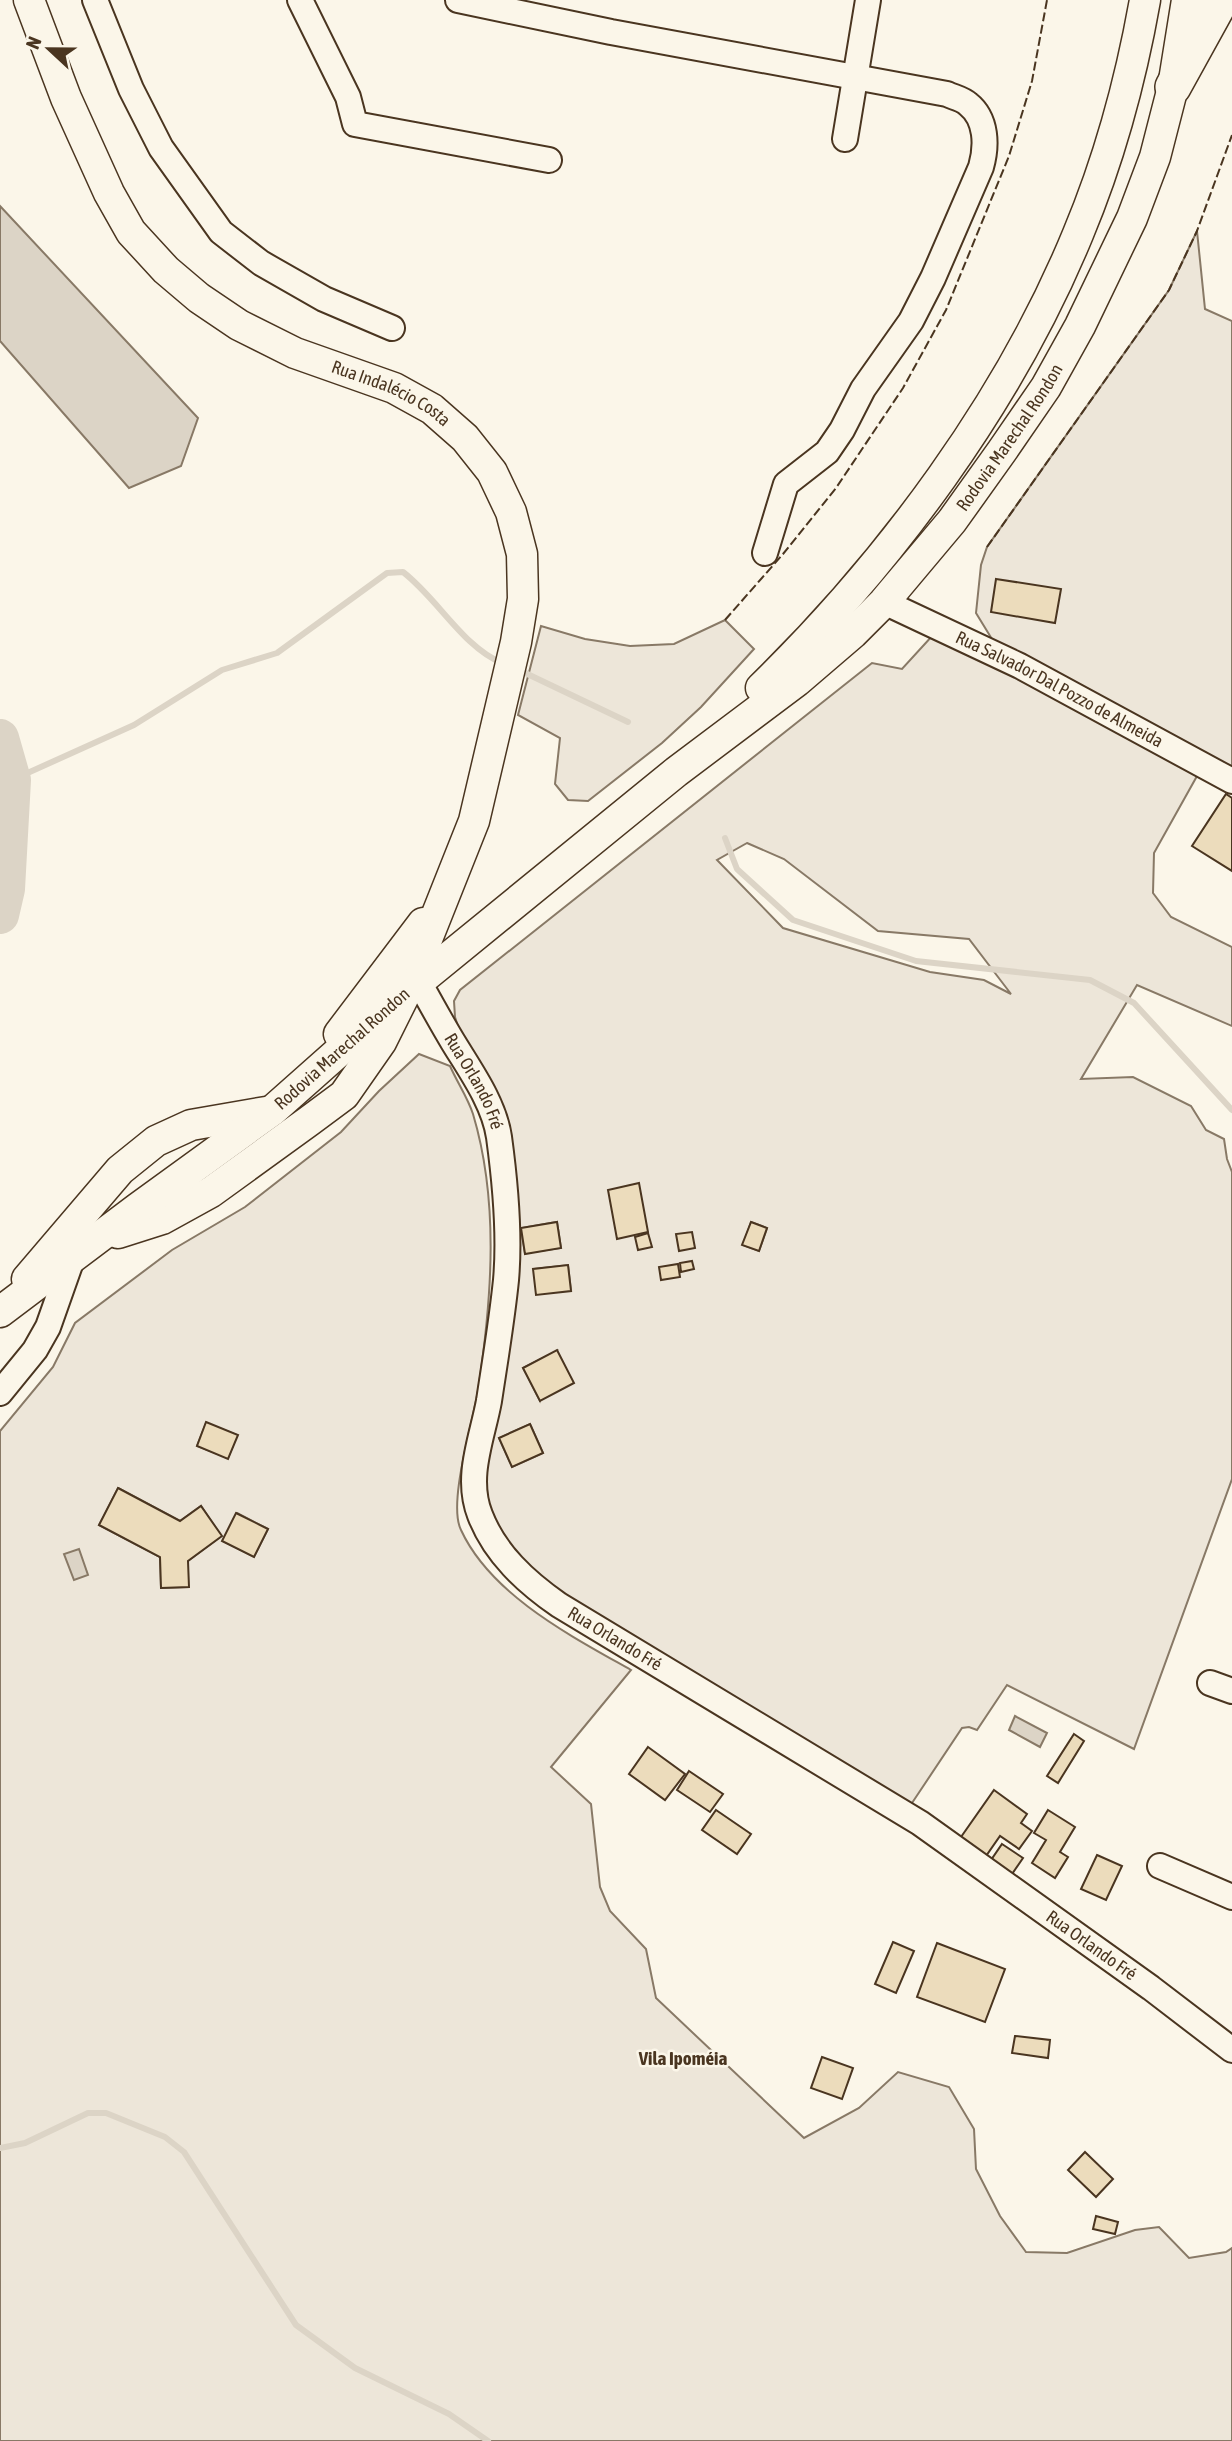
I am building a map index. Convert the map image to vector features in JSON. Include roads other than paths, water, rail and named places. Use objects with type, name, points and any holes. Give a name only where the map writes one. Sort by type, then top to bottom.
[{"type":"highway","points":[[1173,87],[1221,0]]},
{"type":"main road","name":"Rua Indalécio Costa","points":[[29,0],[66,98],[109,193],[131,232],[166,270],[199,298],[239,325],[295,353],[394,388],[432,409],[465,438],[492,472],[511,512],[522,554],[523,599],[516,642],[474,821],[413,987],[381,1042],[344,1095],[211,1192],[150,1213]]},
{"type":"main road","name":"Rodovia Marechal Rondon","points":[[676,772],[778,672],[859,583],[977,424],[1046,304],[1079,233],[1121,109],[1145,0]]},
{"type":"main road","name":"Rodovia Marechal Rondon","points":[[0,1312],[99,1239],[150,1213],[302,1086],[413,987],[676,772],[797,681],[884,602],[952,521],[1046,387],[1080,326],[1132,218],[1155,157],[1173,87],[1187,0]]},
{"type":"main road","name":"Rua Indalécio Costa","points":[[302,1086],[448,889]]},
{"type":"main road","points":[[0,1312],[120,1170],[156,1141],[191,1125],[273,1110]]},
{"type":"main road","points":[[120,1170],[119,1186],[122,1194],[150,1213]]},
{"type":"street","points":[[95,0],[131,89],[161,148],[221,232],[261,263],[324,299],[392,328]]},
{"type":"street","points":[[300,0],[348,97],[355,124],[549,160]]},
{"type":"street","points":[[458,0],[611,32],[947,94],[967,103],[978,116],[984,131],[986,149],[981,167],[933,278],[911,321],[863,389],[842,430],[827,452],[786,484],[765,553]]},
{"type":"street","points":[[845,139],[868,0]]},
{"type":"street","name":"Rua Salvador Dal Pozzo de Almeida","points":[[884,602],[1020,666],[1232,781]]},
{"type":"street","name":"Rua Orlando Fré","points":[[413,987],[487,1100],[498,1134],[506,1211],[506,1277],[488,1404],[475,1457],[474,1485],[480,1514],[508,1562],[528,1583],[559,1605],[920,1823],[1151,1988],[1232,2050]]},
{"type":"street","points":[[0,1394],[35,1350],[48,1327],[72,1259]]},
{"type":"street","points":[[1160,1866],[1232,1897]]},
{"type":"waterway","points":[[12,780],[134,725],[222,670],[277,653],[387,573],[403,572],[475,646],[502,663]]},
{"type":"waterway","points":[[519,670],[628,722]]},
{"type":"waterway","points":[[0,738],[12,780],[6,889],[0,915]]},
{"type":"waterway","points":[[725,838],[737,869],[793,920],[916,961],[1090,980],[1134,1003],[1232,1110]]},
{"type":"waterway","points":[[0,2148],[25,2143],[88,2113],[106,2113],[165,2137],[184,2152],[296,2325],[355,2368],[449,2414],[488,2441]]},
{"type":"district","name":"Vila Ipoméia","points":[[683,2058]]}]
